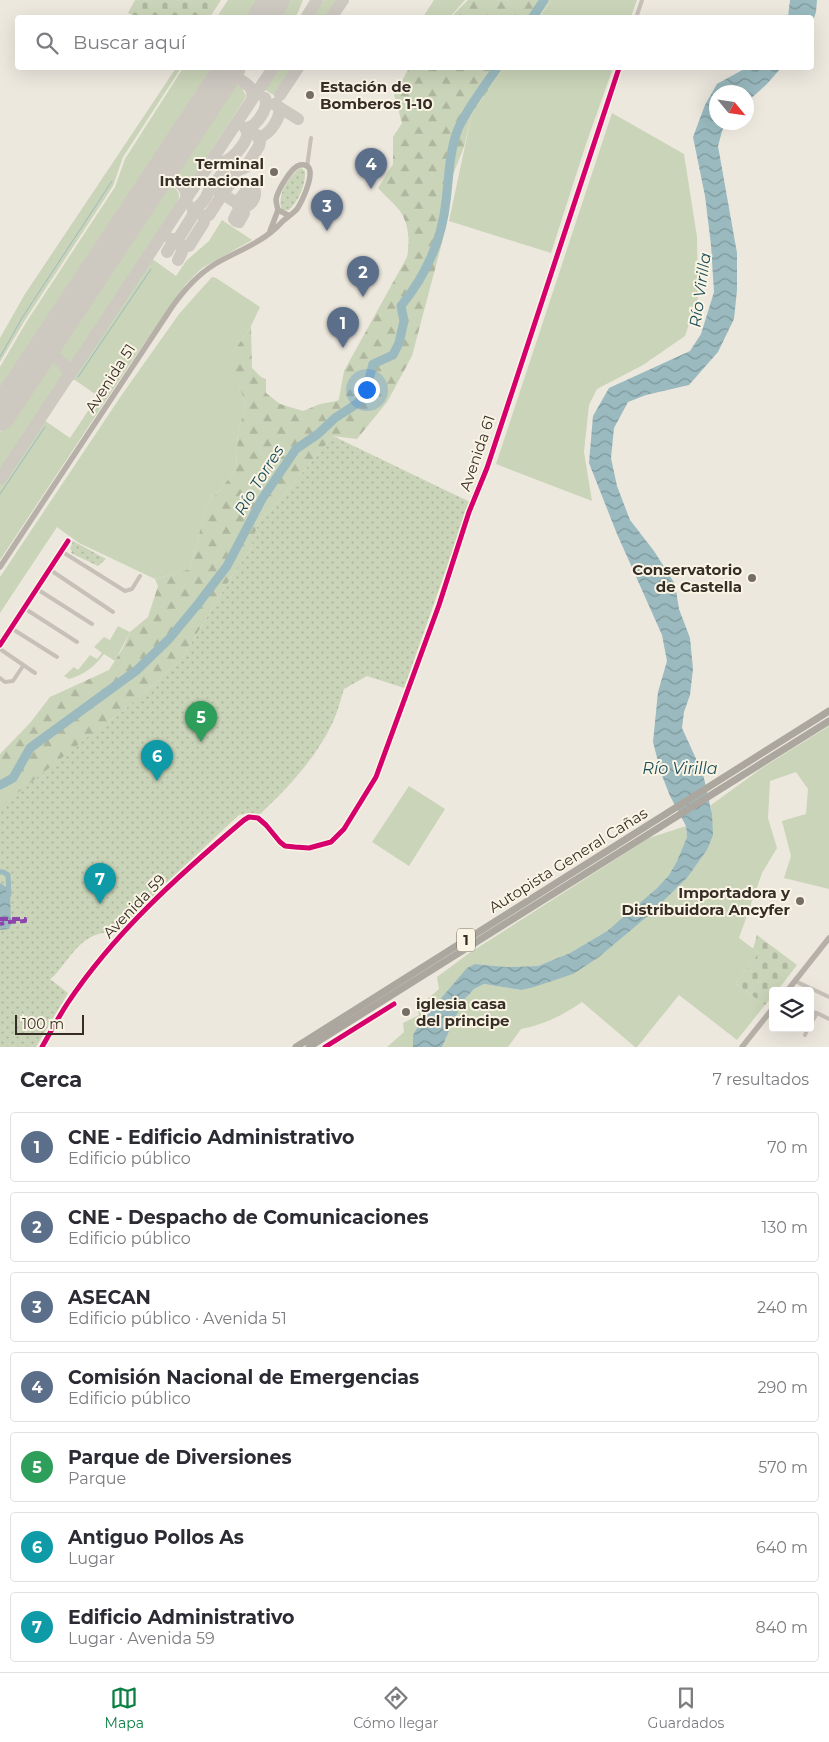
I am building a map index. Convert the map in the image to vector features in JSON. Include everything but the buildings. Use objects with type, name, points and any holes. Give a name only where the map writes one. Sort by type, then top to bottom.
[{"type":"highway","name":"Autopista General Cañas","points":[[732,778],[829,711]]},
{"type":"highway","name":"Autopista General Cañas","points":[[296,1047],[732,778],[829,721]]},
{"type":"highway","name":"Autopista General Cañas","points":[[309,1047],[638,836]]},
{"type":"main road","points":[[270,232],[278,210],[276,197],[286,179],[298,165],[307,167]]},
{"type":"main road","name":"Avenida 51","points":[[0,566],[180,295],[204,271],[262,239],[296,211],[306,193],[310,178],[307,167]]},
{"type":"main road","points":[[278,210],[288,216]]},
{"type":"main road","points":[[790,987],[829,938]]},
{"type":"main road","points":[[742,1047],[769,1013]]},
{"type":"street","points":[[637,15],[642,0]]},
{"type":"street","name":"Avenida 61","points":[[244,820],[249,817],[258,818],[285,846],[308,848],[322,846],[337,837],[351,820],[376,777],[440,604],[469,512],[487,468],[618,70]]},
{"type":"street","name":"Avenida 51","points":[[307,167],[311,138]]},
{"type":"street","points":[[35,673],[23,666],[0,647],[68,541]]},
{"type":"street","points":[[61,551],[125,591],[132,589],[140,576]]},
{"type":"street","points":[[50,569],[113,612]]},
{"type":"street","points":[[36,589],[92,624]]},
{"type":"street","points":[[24,608],[77,642]]},
{"type":"street","points":[[11,628],[57,658]]},
{"type":"street","points":[[0,678],[5,682],[13,681],[23,666]]},
{"type":"street","name":"Avenida 59","points":[[42,1047],[66,1005],[147,906],[244,820]]},
{"type":"street","points":[[795,981],[829,997]]},
{"type":"street","points":[[326,1047],[394,1004]]},
{"type":"street","points":[[814,1013],[829,1019]]},
{"type":"street","points":[[814,1018],[817,1013]]},
{"type":"green space","points":[[135,0],[221,0],[211,15],[132,15],[128,13]]},
{"type":"green space","points":[[228,0],[263,0],[252,15],[218,15]]},
{"type":"green space","points":[[287,0],[303,0],[297,15],[277,15]]},
{"type":"green space","points":[[324,0],[338,0],[328,15],[313,15]]},
{"type":"green space","points":[[434,0],[465,0],[452,15],[424,15]]},
{"type":"green space","points":[[468,0],[551,0],[540,15],[453,15]]},
{"type":"green space","points":[[551,0],[637,0],[632,15],[541,15]]},
{"type":"green space","points":[[175,70],[180,70],[123,157],[113,186],[25,320],[0,362],[0,338],[25,294]]},
{"type":"green space","points":[[182,70],[217,70],[0,396],[0,367],[27,321],[115,187],[125,159]]},
{"type":"green space","points":[[278,70],[293,70],[275,96],[264,89]]},
{"type":"green space","points":[[408,70],[503,70],[472,113],[464,147],[452,177],[443,239],[412,356],[387,402],[357,439],[333,436],[272,509],[259,521],[250,550],[181,660],[109,721],[0,831],[0,754],[30,723],[50,697],[109,670],[123,648],[130,632],[148,617],[158,586],[155,579],[190,569],[206,507],[236,470],[238,431],[246,406],[239,385],[230,378],[232,354],[251,326],[252,368],[261,377],[266,379],[266,393],[280,404],[303,411],[339,399],[344,371],[407,257],[407,227],[403,216],[398,208],[378,188],[393,164],[393,137],[402,123],[394,95]]},
{"type":"green space","points":[[503,70],[612,70],[551,253],[449,221],[472,113]]},
{"type":"green space","points":[[233,85],[242,88],[246,96],[244,100],[194,177],[187,180],[181,178],[177,175],[177,165],[228,88]]},
{"type":"green space","points":[[612,113],[684,154],[697,237],[698,298],[685,336],[643,365],[597,389],[589,405],[584,452],[592,501],[496,464]]},
{"type":"green space","points":[[301,168],[305,171],[301,192],[289,210],[282,210],[281,199],[285,186],[292,175]]},
{"type":"green space","points":[[169,186],[178,191],[178,203],[74,361],[66,361],[61,358],[55,352],[56,348],[161,190]]},
{"type":"green space","points":[[222,220],[252,240],[202,268],[186,284],[132,361],[0,560],[0,486],[44,420],[70,438],[98,396],[72,378],[151,258],[176,276],[186,261],[209,241]]},
{"type":"green space","points":[[212,277],[260,307],[251,326],[232,354],[246,406],[238,431],[236,470],[206,507],[190,569],[155,579],[79,543],[57,527],[0,613],[0,577],[121,396],[179,314]]},
{"type":"green space","points":[[49,360],[59,365],[65,374],[0,472],[0,432]]},
{"type":"green space","points":[[333,436],[470,502],[404,688],[367,676],[344,689],[335,717],[317,751],[280,794],[260,814],[249,813],[239,815],[165,884],[119,931],[96,935],[75,950],[50,979],[68,993],[36,1047],[0,1047],[0,807],[123,711],[181,660],[250,550],[259,521],[272,509]]},
{"type":"green space","points":[[73,541],[106,559],[98,566],[71,553],[70,549]]},
{"type":"green space","points":[[118,626],[130,632],[115,661],[104,654],[93,666],[84,672],[69,679],[64,676],[74,667],[78,670],[90,655],[97,659],[102,653],[94,647],[104,637],[110,640]]},
{"type":"green space","points":[[829,726],[829,889],[784,878],[791,856],[782,821],[806,814],[808,789],[796,772],[770,781],[768,818],[777,848],[762,873],[739,938],[759,953],[735,983],[765,1005],[737,1040],[679,995],[637,1047],[582,1002],[553,1019],[521,1029],[508,1047],[442,1047],[463,1001],[474,989],[484,984],[520,990],[599,957],[648,916],[687,878],[707,850],[712,835],[711,805],[762,768]]},
{"type":"green space","points":[[409,786],[445,809],[409,866],[372,842]]},
{"type":"green space","points":[[686,826],[687,837],[669,875],[657,888],[607,931],[570,953],[538,966],[507,967],[475,964],[419,1024],[413,1035],[413,1047],[387,1047],[404,1032],[403,1023],[419,1015],[417,1008],[439,989],[437,977],[468,954],[649,838]]},
{"type":"green space","points":[[757,935],[797,965],[780,987],[769,987],[769,1000],[765,1005],[735,983],[759,953],[753,949]]},
{"type":"water","points":[[790,0],[817,0],[814,18],[814,15],[788,15]]},
{"type":"water","name":"Río Virilla","points":[[742,70],[779,70],[754,96],[754,85],[716,85]]},
{"type":"water","name":"Río Virilla","points":[[709,98],[709,130],[722,130],[718,146],[737,253],[737,290],[734,319],[718,352],[689,385],[646,395],[628,402],[614,428],[611,458],[617,486],[630,520],[654,551],[675,584],[679,609],[690,638],[693,669],[690,695],[684,712],[682,728],[703,774],[712,814],[713,835],[707,850],[687,878],[648,916],[599,957],[573,974],[534,987],[521,990],[484,984],[474,989],[463,1001],[442,1047],[413,1047],[413,1035],[419,1024],[467,968],[475,964],[507,967],[538,966],[570,953],[607,931],[657,888],[669,875],[687,837],[686,826],[670,796],[661,773],[653,742],[658,692],[667,661],[662,635],[617,534],[589,463],[593,416],[609,388],[690,351],[701,334],[714,292],[705,196],[693,137]]},
{"type":"water","points":[[0,883],[8,888],[10,892],[11,925],[9,929],[0,930]]},
{"type":"waterway","name":"Río Torres","points":[[534,15],[544,0]]},
{"type":"waterway","name":"Río Torres","points":[[0,785],[13,778],[30,748],[137,670],[169,639],[227,566],[262,499],[296,449],[318,434],[335,418],[358,403],[367,387],[373,364],[393,355],[399,343],[404,321],[401,306],[425,269],[441,230],[451,156],[458,129],[471,105],[496,70]]},
{"type":"waterway","points":[[0,357],[22,318],[112,181]]},
{"type":"waterway","points":[[78,377],[151,269]]},
{"type":"waterway","points":[[0,494],[45,427]]},
{"type":"waterway","points":[[0,872],[8,875],[9,895]]},
{"type":"taxiway","points":[[308,15],[317,0]]},
{"type":"taxiway","points":[[333,15],[343,0]]},
{"type":"taxiway","points":[[233,70],[237,77],[251,88],[252,99]]},
{"type":"taxiway","points":[[0,479],[272,70]]},
{"type":"taxiway","points":[[280,95],[297,70]]},
{"type":"taxiway","points":[[222,79],[228,76],[235,76]]},
{"type":"taxiway","points":[[167,252],[172,244],[171,239],[177,239],[180,236],[193,215],[193,209],[202,203],[209,185],[220,176],[225,161],[235,154],[244,143],[247,135],[245,128],[253,125],[261,117],[265,107],[265,98]]},
{"type":"taxiway","points":[[274,104],[298,119]]},
{"type":"taxiway","points":[[253,133],[260,137],[271,129],[279,115],[278,106]]},
{"type":"taxiway","points":[[178,260],[182,252],[182,246],[189,246],[204,222],[204,216],[209,215],[220,198],[220,192],[226,189],[233,180],[237,170],[235,168],[242,169],[246,167],[259,146],[260,141],[257,136]]},
{"type":"taxiway","points":[[166,164],[168,174],[183,186],[187,203]]},
{"type":"taxiway","points":[[156,179],[162,176],[169,176]]},
{"type":"taxiway","points":[[215,189],[243,207],[252,202],[255,191],[248,188],[240,199],[235,202]]},
{"type":"taxiway","points":[[237,203],[239,209],[234,219],[236,221],[239,222],[244,213],[243,207]]},
{"type":"taxiway","points":[[49,340],[49,352],[65,365],[69,376]]},
{"type":"runway","points":[[265,15],[274,0]]},
{"type":"runway","points":[[0,415],[229,70]]},
{"type":"marked path","points":[[0,919],[25,919],[25,921],[0,924]]},
{"type":"cycle path","points":[[42,1047],[67,1004],[105,953],[149,906],[244,820],[249,817],[258,818],[285,846],[309,848],[331,842],[344,829],[376,777],[439,605],[469,512],[487,468],[618,70]]},
{"type":"cycle path","points":[[0,645],[68,541]]},
{"type":"cycle path","points":[[325,1047],[394,1004]]},
{"type":"place","name":"Estación de Bomberos 1-10","points":[[310,95]]},
{"type":"place","name":"Terminal Internacional","points":[[274,172]]},
{"type":"place","name":"Comisión Nacional de Emergencias","points":[[371,189]]},
{"type":"place","name":"ASECAN","points":[[327,231]]},
{"type":"place","name":"CNE - Despacho de Comunicaciones","points":[[363,297]]},
{"type":"place","name":"CNE - Edificio Administrativo","points":[[343,348]]},
{"type":"place","name":"Conservatorio de Castella","points":[[752,578]]},
{"type":"place","name":"Parque de Diversiones","points":[[201,742]]},
{"type":"place","name":"Antiguo Pollos As","points":[[157,781]]},
{"type":"place","name":"Importadora y Distribuidora Ancyfer","points":[[800,901]]},
{"type":"place","name":"Edificio Administrativo","points":[[100,904]]},
{"type":"place","name":"iglesia casa del principe","points":[[406,1012]]}]
